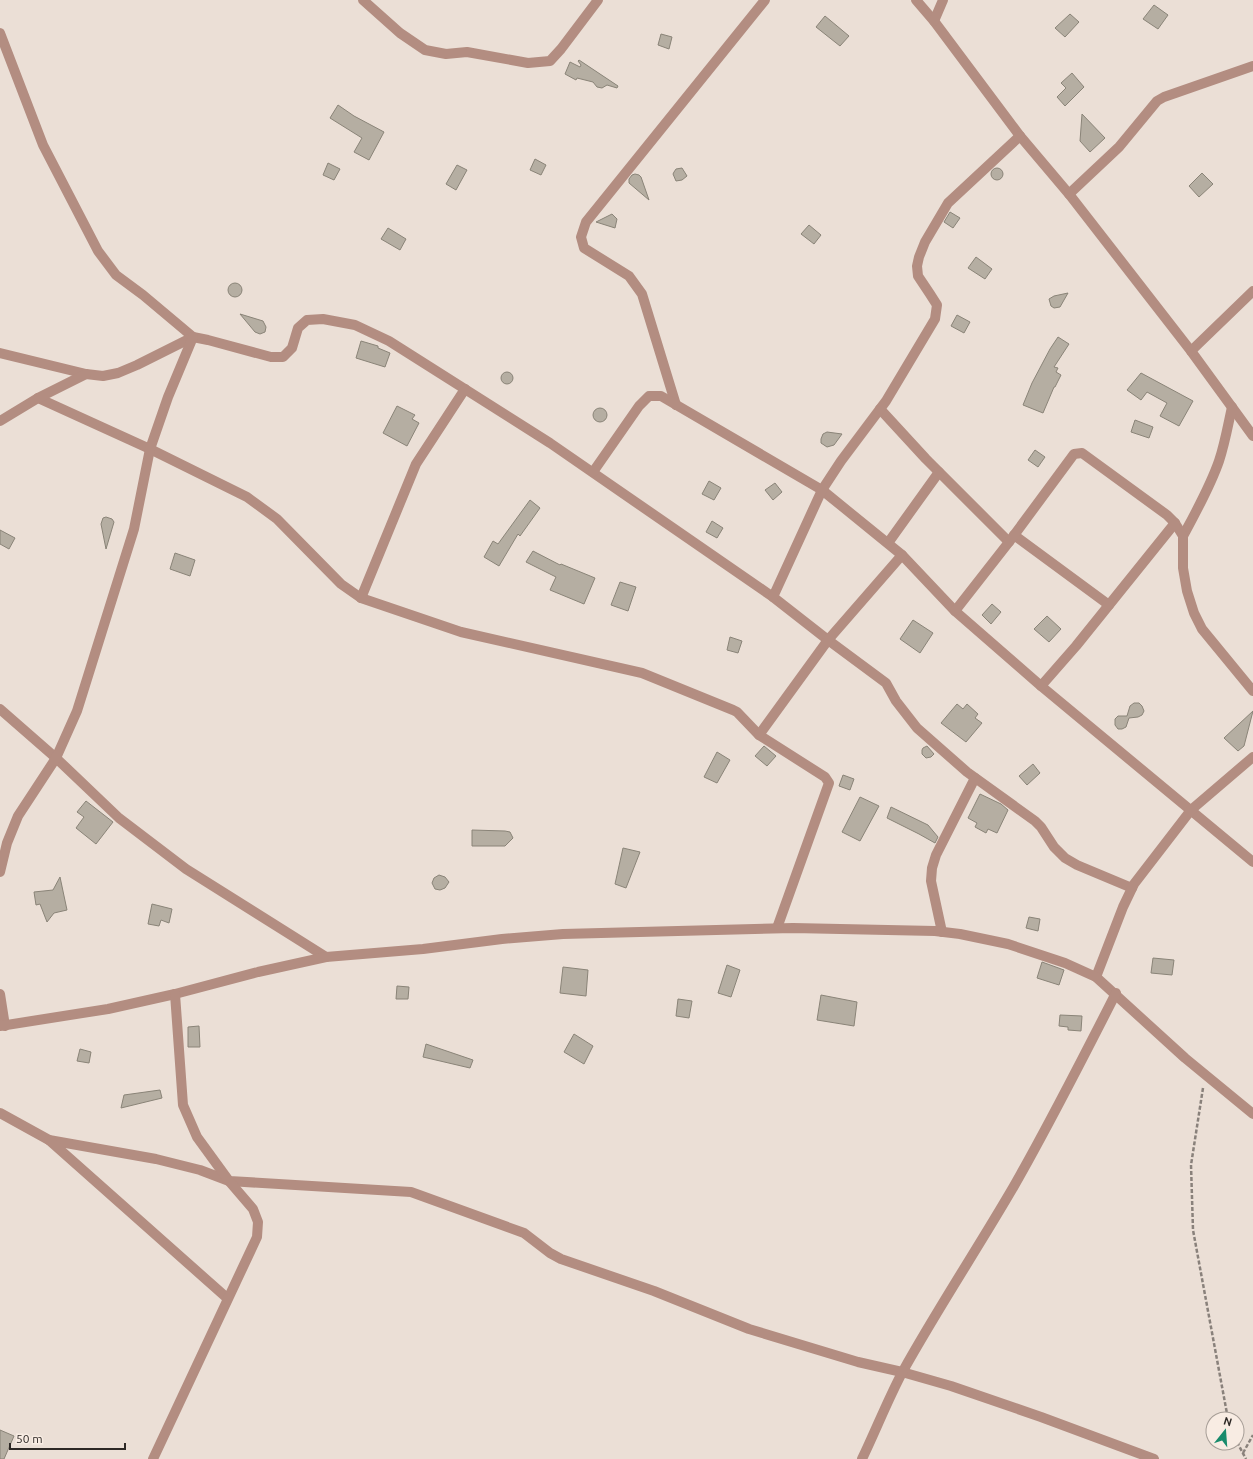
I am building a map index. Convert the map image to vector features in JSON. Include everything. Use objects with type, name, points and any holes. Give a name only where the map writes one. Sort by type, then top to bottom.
[{"type":"street","points":[[363,0],[400,33],[425,50],[446,54],[467,52],[528,63],[550,61],[561,49],[598,0]]},
{"type":"street","points":[[676,405],[642,294],[629,276],[584,248],[581,237],[586,222],[765,0]]},
{"type":"street","points":[[916,0],[934,21],[1020,136],[1069,194],[1191,351],[1253,436]]},
{"type":"street","points":[[934,21],[943,0]]},
{"type":"street","points":[[0,33],[43,145],[98,251],[116,275],[143,295],[193,337],[271,357],[283,357],[292,348],[298,328],[307,320],[323,319],[355,325],[389,341],[550,443],[773,596],[828,640],[886,683],[896,701],[917,728],[974,778],[1035,821],[1064,858],[1132,888]]},
{"type":"street","points":[[1069,194],[1119,147],[1157,101],[1164,97],[1252,68]]},
{"type":"street","points":[[773,596],[822,490],[841,460],[880,409],[935,319],[936,305],[918,276],[917,271],[919,257],[925,242],[948,203],[1020,136]]},
{"type":"street","points":[[1191,351],[1253,291]]},
{"type":"street","points":[[0,353],[86,374],[102,376],[118,373],[137,365],[193,337]]},
{"type":"street","points":[[0,872],[7,843],[18,816],[56,758],[77,711],[134,529],[150,449],[168,397],[193,337]]},
{"type":"street","points":[[0,421],[38,398],[86,374]]},
{"type":"street","points":[[361,598],[416,464],[465,389]]},
{"type":"street","points":[[593,472],[639,406],[649,396],[661,396],[822,490],[902,555],[955,611],[1041,686],[1253,862]]},
{"type":"street","points":[[38,398],[150,449],[247,497],[277,519],[340,584],[361,598],[461,632],[642,674],[737,712],[759,735],[825,777],[830,783],[777,928]]},
{"type":"street","points":[[1232,407],[1219,462],[1210,484],[1183,536],[1183,568],[1187,591],[1194,613],[1202,629],[1253,691]]},
{"type":"street","points":[[880,409],[939,472],[1012,539],[1109,606]]},
{"type":"street","points":[[955,611],[1012,539],[1074,454],[1079,452],[1084,454],[1160,510],[1175,523],[1183,536]]},
{"type":"street","points":[[888,544],[939,472]]},
{"type":"street","points":[[1041,686],[1109,606],[1175,523]]},
{"type":"street","points":[[759,735],[828,640],[902,555]]},
{"type":"street","points":[[0,709],[56,758],[119,818],[186,869],[326,957]]},
{"type":"street","points":[[1096,977],[1123,907],[1132,888],[1191,810],[1253,757]]},
{"type":"street","points":[[942,932],[931,881],[932,868],[936,855],[974,778]]},
{"type":"street","points":[[0,994],[2,1026],[108,1009],[326,957],[563,934],[777,928],[910,930],[942,932],[1008,944],[1065,962],[1096,977],[1116,993],[1206,1075],[1253,1114]]},
{"type":"street","points":[[862,1459],[902,1372],[1040,1140],[1116,993]]},
{"type":"street","points":[[153,1459],[227,1298],[257,1237],[258,1222],[253,1209],[229,1181],[197,1137],[183,1105],[175,994]]},
{"type":"street","points":[[0,1113],[49,1140],[227,1298]]},
{"type":"street","points":[[49,1140],[156,1159],[200,1170],[229,1181],[411,1192],[524,1233],[550,1253],[561,1259],[654,1291],[749,1329],[850,1360],[902,1372],[951,1386],[1041,1417],[1154,1459]]},
{"type":"path","points":[[1206,1075],[1199,1108],[1191,1165],[1193,1230],[1227,1411]]},
{"type":"path","points":[[1246,1459],[1243,1453],[1253,1435]]},
{"type":"building","points":[[1154,5],[1168,15],[1158,29],[1143,19]]},
{"type":"building","points":[[1070,14],[1079,22],[1065,37],[1055,28]]},
{"type":"building","points":[[825,16],[849,36],[840,46],[816,27]]},
{"type":"building","points":[[661,34],[672,37],[669,49],[658,45]]},
{"type":"building","points":[[579,60],[618,86],[617,88],[607,85],[602,88],[597,87],[593,82],[577,78],[576,80],[565,74],[570,62],[580,67],[581,65],[578,61]]},
{"type":"building","points":[[1072,73],[1084,87],[1065,106],[1057,97],[1066,88],[1061,83]]},
{"type":"building","points":[[338,105],[354,116],[384,132],[369,160],[354,152],[362,138],[330,118]]},
{"type":"building","points":[[1082,114],[1105,138],[1090,152],[1080,141]]},
{"type":"building","points":[[535,159],[546,165],[541,175],[530,170]]},
{"type":"building","points":[[328,163],[340,169],[334,180],[323,175]]},
{"type":"building","points":[[457,165],[467,170],[456,190],[446,184]]},
{"type":"building","points":[[682,168],[687,176],[682,180],[676,181],[673,174],[676,169]]},
{"type":"building","points":[[995,168],[999,168],[1003,174],[999,180],[995,180],[991,176],[991,172]]},
{"type":"building","points":[[1202,173],[1213,184],[1199,197],[1189,186]]},
{"type":"building","points":[[635,174],[641,177],[649,200],[629,183],[629,179]]},
{"type":"building","points":[[950,212],[960,218],[953,228],[944,222]]},
{"type":"building","points":[[612,214],[617,219],[615,228],[596,222]]},
{"type":"building","points":[[809,225],[821,235],[814,244],[801,234]]},
{"type":"building","points":[[388,228],[406,239],[400,250],[381,239]]},
{"type":"building","points":[[976,257],[992,269],[985,279],[968,268]]},
{"type":"building","points":[[235,283],[240,285],[242,290],[240,295],[235,297],[230,295],[228,290],[230,285]]},
{"type":"building","points":[[1068,293],[1060,307],[1054,308],[1051,306],[1049,299],[1054,296]]},
{"type":"building","points":[[240,314],[263,321],[266,327],[265,332],[260,334],[255,332]]},
{"type":"building","points":[[957,315],[970,322],[964,333],[951,326]]},
{"type":"building","points":[[1058,337],[1069,344],[1054,367],[1058,368],[1056,372],[1061,375],[1043,413],[1023,405],[1032,383]]},
{"type":"building","points":[[361,341],[378,346],[378,348],[390,353],[385,367],[356,358]]},
{"type":"building","points":[[505,372],[509,372],[513,378],[509,384],[505,384],[501,380],[501,376]]},
{"type":"building","points":[[1141,373],[1193,401],[1179,426],[1160,416],[1167,403],[1147,392],[1141,400],[1127,390]]},
{"type":"building","points":[[397,406],[415,415],[412,419],[419,423],[407,446],[383,433]]},
{"type":"building","points":[[600,408],[605,410],[607,415],[605,420],[600,422],[595,420],[593,415],[595,410]]},
{"type":"building","points":[[1135,420],[1153,427],[1149,438],[1131,432]]},
{"type":"building","points":[[827,432],[842,434],[834,445],[827,447],[821,443],[821,439],[823,434]]},
{"type":"building","points":[[1035,450],[1045,457],[1038,467],[1028,460]]},
{"type":"building","points":[[709,481],[721,488],[714,500],[702,494]]},
{"type":"building","points":[[775,483],[782,492],[773,500],[765,490]]},
{"type":"building","points":[[530,500],[540,508],[520,536],[518,534],[499,566],[484,557],[493,541],[498,544]]},
{"type":"building","points":[[106,517],[112,519],[114,522],[106,549],[101,524],[103,518]]},
{"type":"building","points":[[712,521],[723,528],[717,538],[706,532]]},
{"type":"building","points":[[0,530],[15,538],[9,549],[0,544]]},
{"type":"building","points":[[533,551],[560,565],[561,564],[595,578],[584,604],[550,590],[556,577],[526,562]]},
{"type":"building","points":[[175,553],[195,560],[190,576],[170,569]]},
{"type":"building","points":[[620,582],[636,587],[628,611],[611,605]]},
{"type":"building","points":[[992,604],[1001,612],[991,624],[982,615]]},
{"type":"building","points":[[1047,616],[1061,629],[1049,642],[1034,629]]},
{"type":"building","points":[[913,620],[933,633],[920,653],[900,639]]},
{"type":"building","points":[[730,637],[742,641],[738,653],[727,650]]},
{"type":"building","points":[[1134,703],[1139,703],[1142,706],[1144,711],[1142,715],[1129,718],[1126,727],[1118,729],[1115,725],[1115,719],[1118,716],[1127,716],[1130,706]]},
{"type":"building","points":[[957,704],[963,709],[967,704],[978,714],[975,718],[982,723],[966,742],[941,723]]},
{"type":"building","points":[[1253,711],[1244,746],[1238,751],[1224,738]]},
{"type":"building","points":[[764,746],[776,756],[767,766],[755,756]]},
{"type":"building","points":[[927,746],[934,754],[931,757],[926,758],[922,754],[922,750]]},
{"type":"building","points":[[717,752],[730,760],[717,783],[704,777]]},
{"type":"building","points":[[1033,764],[1040,773],[1027,785],[1019,776]]},
{"type":"building","points":[[843,775],[854,779],[850,790],[839,786]]},
{"type":"building","points":[[980,794],[1001,804],[1008,810],[997,833],[988,829],[986,833],[975,827],[977,823],[968,818]]},
{"type":"building","points":[[860,797],[879,806],[860,841],[842,832]]},
{"type":"building","points":[[86,801],[113,822],[96,844],[76,828],[84,817],[77,812]]},
{"type":"building","points":[[891,807],[928,825],[938,837],[935,843],[887,818]]},
{"type":"building","points":[[472,830],[505,831],[510,832],[513,838],[505,846],[472,846]]},
{"type":"building","points":[[623,848],[640,852],[626,888],[615,884]]},
{"type":"building","points":[[439,875],[445,877],[449,882],[445,888],[440,890],[435,889],[432,883],[434,878]]},
{"type":"building","points":[[60,877],[67,910],[54,913],[47,922],[40,904],[36,905],[34,892],[53,890]]},
{"type":"building","points":[[152,904],[172,909],[169,923],[161,920],[159,926],[148,924]]},
{"type":"building","points":[[1029,917],[1040,919],[1038,931],[1026,928]]},
{"type":"building","points":[[1153,958],[1174,960],[1172,975],[1151,973]]},
{"type":"building","points":[[1042,962],[1064,970],[1059,985],[1037,978]]},
{"type":"building","points":[[727,965],[740,970],[731,997],[718,993]]},
{"type":"building","points":[[563,967],[588,970],[586,996],[560,993]]},
{"type":"building","points":[[397,986],[409,987],[408,999],[396,999]]},
{"type":"building","points":[[821,995],[857,1002],[854,1026],[817,1020]]},
{"type":"building","points":[[678,999],[692,1001],[689,1018],[676,1016]]},
{"type":"building","points":[[1060,1015],[1082,1016],[1081,1031],[1068,1030],[1068,1027],[1059,1026]]},
{"type":"building","points":[[199,1026],[200,1047],[188,1047],[188,1027]]},
{"type":"building","points":[[574,1034],[593,1046],[584,1064],[564,1052]]},
{"type":"building","points":[[426,1044],[473,1060],[470,1068],[423,1057]]},
{"type":"building","points":[[80,1049],[91,1052],[89,1063],[77,1061]]},
{"type":"building","points":[[160,1090],[162,1098],[121,1108],[124,1095]]},
{"type":"building","points":[[0,1430],[14,1436],[4,1459],[0,1459]]}]
